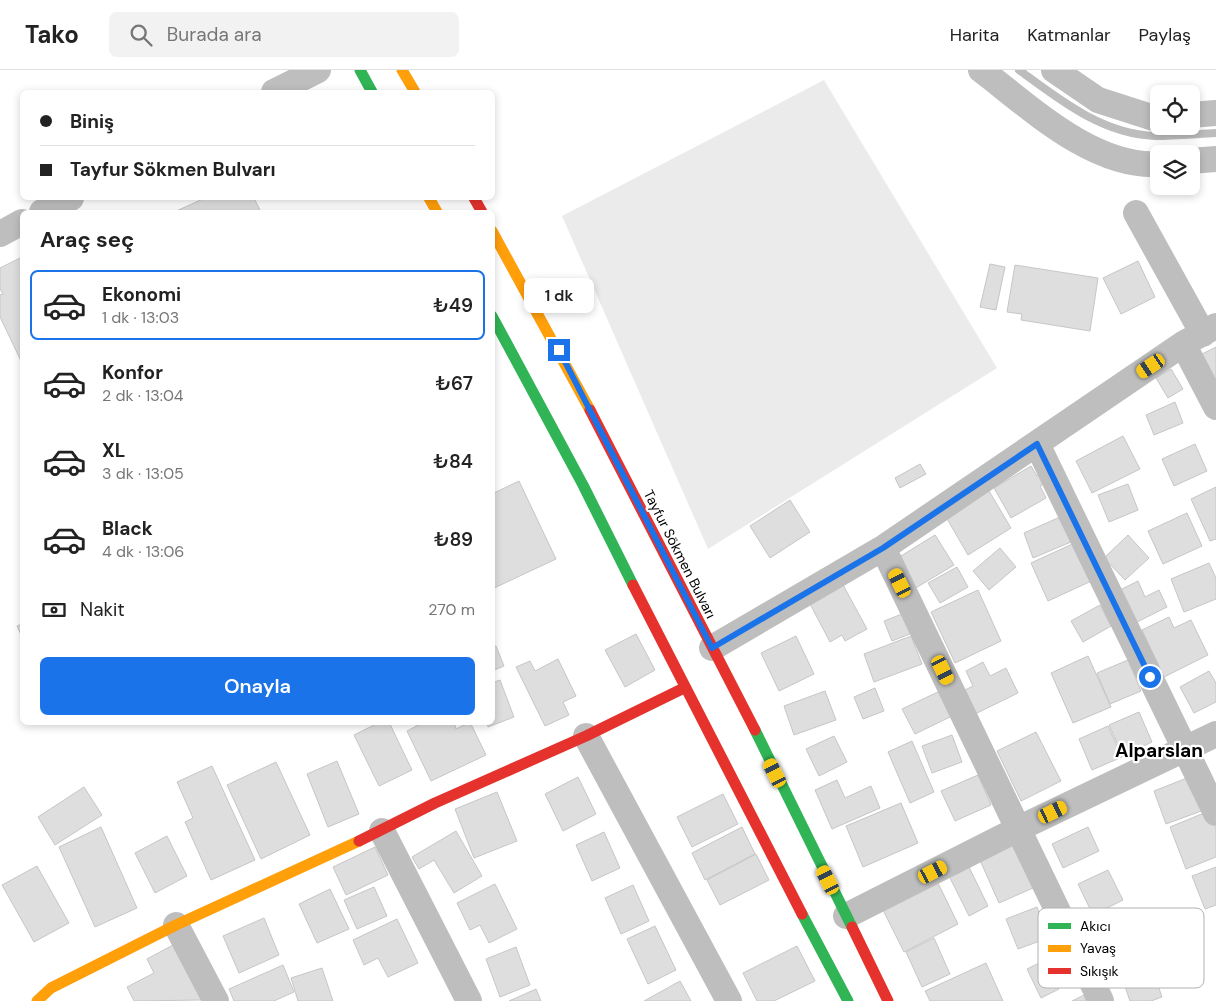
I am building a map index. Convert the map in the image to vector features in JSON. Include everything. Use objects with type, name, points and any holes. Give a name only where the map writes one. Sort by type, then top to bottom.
[{"type":"main road","points":[[360,70],[371,90]]},
{"type":"main road","points":[[402,70],[414,90]]},
{"type":"main road","name":"Tayfur Sökmen Bulvarı","points":[[495,236],[559,350],[712,648],[888,1001]]},
{"type":"main road","points":[[495,322],[583,485],[684,688],[848,1001]]},
{"type":"main road","points":[[37,1001],[51,988],[176,926],[382,831],[435,803],[586,736],[684,688]]},
{"type":"street","points":[[278,90],[318,70]]},
{"type":"street","points":[[981,70],[1057,128],[1108,156],[1150,163]]},
{"type":"street","points":[[1054,70],[1098,100],[1150,114]]},
{"type":"street","points":[[1200,114],[1216,113]]},
{"type":"street","points":[[1200,160],[1216,159]]},
{"type":"street","points":[[46,210],[67,200]]},
{"type":"street","points":[[1136,213],[1201,335],[1216,408]]},
{"type":"street","points":[[0,234],[20,223]]},
{"type":"street","points":[[712,648],[883,548],[1201,335]]},
{"type":"street","points":[[1037,444],[1216,813]]},
{"type":"street","points":[[883,548],[1057,908]]},
{"type":"street","points":[[846,916],[1020,828],[1216,734]]},
{"type":"street","points":[[586,736],[729,1001]]},
{"type":"street","points":[[382,831],[469,1001]]},
{"type":"street","points":[[176,926],[216,1001]]},
{"type":"street","points":[[1095,988],[1101,1001]]},
{"type":"shaded area","points":[[824,80],[997,368],[708,549],[562,216]]},
{"type":"building","points":[[201,200],[255,200],[260,210],[178,210]]},
{"type":"building","points":[[20,258],[20,359],[0,317],[0,295],[3,294],[0,289],[0,268]]},
{"type":"building","points":[[1138,261],[1155,297],[1121,314],[1103,278]]},
{"type":"building","points":[[990,264],[1005,267],[996,310],[980,307]]},
{"type":"building","points":[[1015,265],[1098,278],[1090,331],[1021,320],[1022,314],[1007,312]]},
{"type":"building","points":[[1216,347],[1216,385],[1202,354]]},
{"type":"building","points":[[1171,369],[1183,389],[1168,398],[1156,378]]},
{"type":"building","points":[[1175,402],[1183,423],[1154,435],[1146,415]]},
{"type":"building","points":[[1123,436],[1140,469],[1092,493],[1076,461]]},
{"type":"building","points":[[1195,444],[1207,471],[1174,486],[1162,459]]},
{"type":"building","points":[[920,464],[926,474],[900,488],[895,478]]},
{"type":"building","points":[[1031,466],[1037,476],[1042,473],[1048,482],[1040,486],[1046,498],[1011,518],[994,488]]},
{"type":"building","points":[[519,481],[556,559],[495,588],[495,493]]},
{"type":"building","points":[[1128,484],[1138,510],[1109,522],[1098,495]]},
{"type":"building","points":[[1216,487],[1216,539],[1210,541],[1191,499]]},
{"type":"building","points":[[989,491],[1011,528],[968,555],[946,517]]},
{"type":"building","points":[[790,500],[810,532],[770,558],[750,526]]},
{"type":"building","points":[[1187,513],[1202,546],[1163,564],[1148,531]]},
{"type":"building","points":[[1060,517],[1071,542],[1033,558],[1024,533]]},
{"type":"building","points":[[935,535],[954,565],[914,589],[896,559]]},
{"type":"building","points":[[1128,535],[1149,558],[1125,580],[1104,558]]},
{"type":"building","points":[[1081,540],[1098,578],[1048,601],[1031,563]]},
{"type":"building","points":[[1000,548],[1016,567],[989,590],[973,571]]},
{"type":"building","points":[[1209,563],[1216,578],[1216,599],[1184,612],[1171,579]]},
{"type":"building","points":[[957,567],[968,587],[940,603],[928,583]]},
{"type":"building","points":[[1138,581],[1145,597],[1159,590],[1167,607],[1135,623],[1120,590]]},
{"type":"building","points":[[842,583],[867,629],[845,641],[842,635],[830,642],[809,602]]},
{"type":"building","points":[[978,590],[1001,641],[955,663],[931,612]]},
{"type":"building","points":[[1100,605],[1111,626],[1083,642],[1071,621]]},
{"type":"building","points":[[902,614],[910,634],[892,641],[884,621]]},
{"type":"building","points":[[1169,617],[1174,628],[1191,620],[1208,655],[1164,677],[1142,630]]},
{"type":"building","points":[[636,634],[655,670],[625,687],[605,650]]},
{"type":"building","points":[[796,636],[814,674],[779,691],[761,653]]},
{"type":"building","points":[[911,636],[922,664],[874,682],[864,654]]},
{"type":"building","points":[[495,646],[504,666],[495,670]]},
{"type":"building","points":[[1088,656],[1111,707],[1073,723],[1051,673]]},
{"type":"building","points":[[558,659],[576,696],[563,702],[569,715],[545,726],[516,667],[530,661],[535,671]]},
{"type":"building","points":[[1128,660],[1141,691],[1110,704],[1097,673]]},
{"type":"building","points":[[983,662],[990,676],[1006,668],[1018,693],[973,715],[961,692],[973,686],[966,671]]},
{"type":"building","points":[[1209,671],[1216,683],[1216,702],[1194,713],[1180,687]]},
{"type":"building","points":[[500,680],[514,717],[495,724],[495,682]]},
{"type":"building","points":[[875,688],[884,711],[863,719],[854,697]]},
{"type":"building","points":[[825,691],[836,720],[794,735],[784,706]]},
{"type":"building","points":[[940,691],[952,716],[915,734],[902,709]]},
{"type":"building","points":[[1139,712],[1152,742],[1123,756],[1109,725]]},
{"type":"building","points":[[374,725],[390,725],[412,770],[379,786],[354,735]]},
{"type":"building","points":[[418,725],[455,725],[456,729],[464,725],[471,725],[486,755],[431,781],[407,731]]},
{"type":"building","points":[[1108,726],[1122,757],[1092,770],[1079,739]]},
{"type":"building","points":[[1036,732],[1061,781],[1021,801],[997,751]]},
{"type":"building","points":[[952,735],[962,762],[932,773],[922,746]]},
{"type":"building","points":[[834,736],[847,762],[819,776],[806,749]]},
{"type":"building","points":[[912,741],[934,792],[910,803],[888,752]]},
{"type":"building","points":[[337,761],[359,814],[328,827],[307,774]]},
{"type":"building","points":[[276,762],[310,835],[261,859],[227,785]]},
{"type":"building","points":[[212,766],[255,860],[211,880],[185,822],[193,818],[177,782]]},
{"type":"building","points":[[978,775],[991,805],[955,821],[941,791]]},
{"type":"building","points":[[1192,776],[1204,810],[1166,824],[1154,791]]},
{"type":"building","points":[[578,777],[596,814],[563,831],[545,794]]},
{"type":"building","points":[[837,780],[845,798],[871,786],[880,808],[832,829],[815,790]]},
{"type":"building","points":[[84,787],[102,815],[55,845],[38,817]]},
{"type":"building","points":[[497,792],[517,841],[474,858],[455,809]]},
{"type":"building","points":[[723,794],[738,824],[692,847],[677,817]]},
{"type":"building","points":[[901,803],[918,843],[863,867],[846,826]]},
{"type":"building","points":[[1209,811],[1216,829],[1216,857],[1186,869],[1170,827]]},
{"type":"building","points":[[101,827],[137,908],[95,927],[59,847]]},
{"type":"building","points":[[742,827],[755,854],[705,880],[692,853]]},
{"type":"building","points":[[1088,827],[1099,851],[1063,868],[1052,844]]},
{"type":"building","points":[[456,831],[482,876],[454,893],[434,860],[419,869],[412,857]]},
{"type":"building","points":[[604,832],[620,868],[592,881],[576,845]]},
{"type":"building","points":[[167,836],[187,876],[155,893],[135,853]]},
{"type":"building","points":[[1013,843],[1033,888],[999,903],[979,858]]},
{"type":"building","points":[[375,847],[388,875],[346,895],[333,867]]},
{"type":"building","points":[[756,854],[769,880],[720,905],[707,880]]},
{"type":"building","points":[[968,865],[988,906],[969,916],[948,874]]},
{"type":"building","points":[[37,866],[69,923],[34,942],[2,885]]},
{"type":"building","points":[[1216,867],[1216,905],[1205,909],[1192,876]]},
{"type":"building","points":[[1108,870],[1123,900],[1107,908],[1090,908],[1078,884]]},
{"type":"building","points":[[938,883],[958,924],[904,952],[883,910]]},
{"type":"building","points":[[495,884],[517,929],[489,943],[480,925],[470,930],[457,903]]},
{"type":"building","points":[[633,885],[649,921],[621,934],[605,898]]},
{"type":"building","points":[[374,887],[387,916],[357,929],[344,900]]},
{"type":"building","points":[[330,889],[349,929],[317,943],[299,904]]},
{"type":"building","points":[[1037,907],[1038,942],[1018,949],[1006,919]]},
{"type":"building","points":[[264,918],[279,955],[239,973],[223,936]]},
{"type":"building","points":[[397,919],[418,963],[388,977],[378,958],[364,965],[353,940]]},
{"type":"building","points":[[655,926],[676,970],[648,984],[627,939]]},
{"type":"building","points":[[934,938],[950,974],[922,987],[906,952]]},
{"type":"building","points":[[173,945],[201,1000],[134,1001],[127,987],[154,973],[147,959]]},
{"type":"building","points":[[797,946],[815,981],[774,1001],[757,1001],[743,973]]},
{"type":"building","points":[[516,947],[530,985],[500,997],[486,959]]},
{"type":"building","points":[[986,963],[1003,1001],[930,1001],[925,991]]},
{"type":"building","points":[[1038,964],[1038,988],[1059,989],[1041,998],[1027,969]]},
{"type":"building","points":[[283,965],[294,992],[274,1001],[234,1001],[229,989]]},
{"type":"building","points":[[322,968],[333,1001],[298,1001],[291,978]]},
{"type":"building","points":[[680,981],[691,1001],[644,1001]]},
{"type":"building","points":[[1126,988],[1159,988],[1162,997],[1151,1001],[1130,1001]]},
{"type":"building","points":[[536,989],[541,1001],[509,1001]]},
{"type":"building","points":[[1084,995],[1086,1001],[1072,1001]]},
{"type":"waterway","points":[[1019,70],[1082,114],[1117,129],[1155,136],[1216,133]]},
{"type":"traffic: fast","points":[[360,70],[371,90]]},
{"type":"traffic: fast","points":[[495,322],[583,485],[633,585]]},
{"type":"traffic: fast","points":[[755,730],[852,927]]},
{"type":"traffic: fast","points":[[802,914],[848,1001]]},
{"type":"traffic: slow","points":[[402,70],[414,90]]},
{"type":"traffic: slow","points":[[430,200],[436,210]]},
{"type":"traffic: slow","points":[[495,236],[590,410]]},
{"type":"traffic: slow","points":[[37,1001],[51,988],[176,925],[359,841]]},
{"type":"traffic: jam","points":[[475,200],[481,210]]},
{"type":"traffic: jam","points":[[590,410],[755,730]]},
{"type":"traffic: jam","points":[[633,585],[802,914]]},
{"type":"traffic: jam","points":[[359,841],[435,803],[586,736],[684,688]]},
{"type":"traffic: jam","points":[[852,927],[888,1001]]},
{"type":"district","name":"Alparslan","points":[[1159,750]]},
{"type":"route","points":[[559,350],[712,648],[883,548],[1037,444],[1150,677]]}]
